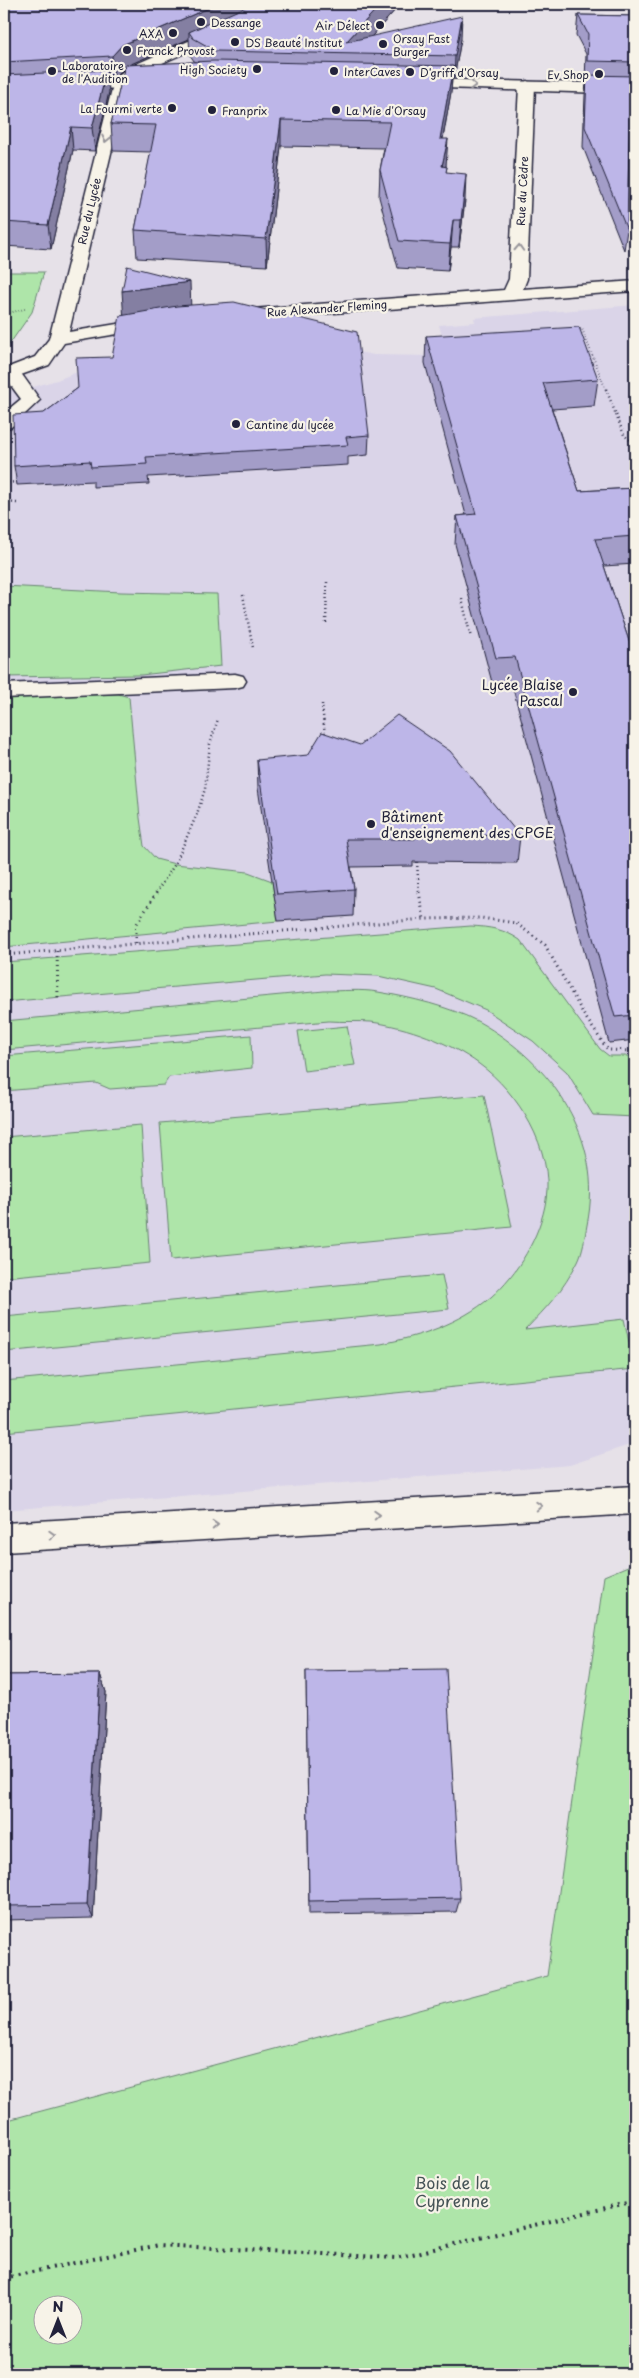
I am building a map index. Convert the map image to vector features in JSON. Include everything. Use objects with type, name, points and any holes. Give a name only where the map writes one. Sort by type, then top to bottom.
[{"type":"street","points":[[119,84],[130,72],[183,59],[284,4]]},
{"type":"street","points":[[4,91],[171,81]]},
{"type":"street","name":"Rue du Lycée","points":[[58,339],[119,84]]},
{"type":"street","points":[[402,84],[635,89]]},
{"type":"street","name":"Rue du Cèdre","points":[[511,295],[518,279],[527,86]]},
{"type":"street","name":"Rue Alexander Fleming","points":[[224,316],[635,286]]},
{"type":"street","points":[[4,423],[32,400],[7,374],[42,361],[58,339],[168,321]]},
{"type":"street","points":[[4,691],[234,682]]},
{"type":"street","points":[[4,1538],[635,1500]]},
{"type":"path","points":[[573,330],[582,329],[624,435],[635,444]]},
{"type":"path","points":[[4,483],[17,482]]},
{"type":"path","points":[[4,502],[17,503]]},
{"type":"path","points":[[326,623],[327,582]]},
{"type":"path","points":[[243,595],[254,651]]},
{"type":"path","points":[[462,599],[471,638]]},
{"type":"path","points":[[136,943],[136,925],[175,864],[198,814],[204,789],[210,744],[217,721],[234,682]]},
{"type":"path","points":[[322,704],[326,739]]},
{"type":"path","points":[[417,862],[420,900],[424,919]]},
{"type":"path","points":[[4,955],[424,919],[481,918],[516,923],[545,945],[584,1015],[608,1050],[635,1051]]},
{"type":"path","points":[[57,951],[58,997]]},
{"type":"path","points":[[4,2278],[159,2245],[396,2258],[635,2201]]},
{"type":"shaded area","points":[[635,305],[635,1443],[570,1465],[4,1510],[4,391],[33,387],[57,380],[161,339],[338,348],[374,355],[447,355],[439,325],[475,322],[474,318]]},
{"type":"green space","points":[[4,272],[44,272],[32,312],[4,352]]},
{"type":"green space","points":[[4,586],[121,592],[217,594],[221,666],[141,675],[4,677]]},
{"type":"green space","points":[[118,694],[129,697],[144,846],[156,859],[175,864],[248,872],[272,881],[278,921],[4,947],[4,698]]},
{"type":"green space","points":[[471,926],[497,929],[520,940],[600,1049],[609,1056],[635,1056],[635,1117],[593,1115],[567,1072],[533,1041],[486,1010],[436,989],[378,976],[325,974],[4,1002],[4,962]]},
{"type":"green space","points":[[358,990],[378,992],[416,1000],[456,1012],[479,1022],[505,1039],[529,1059],[550,1082],[567,1107],[580,1134],[588,1163],[591,1193],[585,1239],[578,1261],[560,1290],[525,1330],[624,1319],[635,1369],[4,1432],[4,1381],[396,1341],[439,1328],[466,1315],[491,1297],[519,1266],[539,1227],[546,1200],[547,1181],[539,1142],[519,1106],[507,1090],[479,1064],[441,1042],[385,1024],[329,1021],[4,1050],[4,1021],[324,991]]},
{"type":"green space","points":[[347,1026],[355,1065],[304,1071],[298,1031]]},
{"type":"green space","points":[[251,1035],[252,1068],[169,1077],[164,1085],[110,1089],[96,1083],[4,1091],[4,1056]]},
{"type":"green space","points":[[484,1095],[512,1227],[171,1260],[160,1123]]},
{"type":"green space","points":[[141,1125],[150,1263],[4,1277],[4,1137]]},
{"type":"green space","points":[[442,1275],[449,1309],[4,1352],[4,1317]]},
{"type":"green space","name":"Bois de la Cyprenne","points":[[635,1563],[635,2374],[4,2374],[4,2121],[547,1976],[604,1576]]},
{"type":"building","points":[[4,4],[218,4],[122,45],[112,56],[4,62]]},
{"type":"building","points":[[252,4],[381,4],[346,42],[462,16],[455,56],[216,51],[193,38],[189,32]]},
{"type":"building","points":[[578,15],[635,16],[635,62],[587,61],[588,34]]},
{"type":"building","points":[[214,61],[453,66],[440,139],[448,139],[442,166],[447,167],[446,172],[466,174],[461,220],[453,220],[450,244],[399,241],[380,170],[390,122],[281,120],[266,239],[135,230],[156,125],[111,124],[125,65]]},
{"type":"building","points":[[107,70],[92,128],[71,127],[48,225],[4,222],[4,75]]},
{"type":"building","points":[[587,75],[635,76],[635,105],[630,105],[627,230],[585,127]]},
{"type":"building","points":[[127,266],[190,282],[122,291]]},
{"type":"building","points":[[234,302],[357,332],[369,435],[346,437],[348,445],[146,457],[147,464],[91,467],[90,461],[14,466],[13,415],[44,413],[78,388],[76,358],[112,357],[120,316],[177,306]]},
{"type":"building","name":"Lycée Blaise Pascal","points":[[579,327],[598,379],[543,383],[579,491],[635,488],[635,536],[595,539],[635,659],[635,1015],[615,1017],[515,657],[496,658],[457,516],[476,514],[426,336]]},
{"type":"building","name":"Bâtiment d'enseignement des CPGE","points":[[397,715],[450,751],[520,836],[415,834],[415,839],[346,839],[354,889],[277,894],[257,760],[308,755],[322,732],[360,745]]},
{"type":"building","points":[[446,1669],[460,1898],[309,1901],[306,1671]]},
{"type":"building","points":[[100,1674],[87,1905],[4,1906],[4,1675]]},
{"type":"place","name":"Dessange","points":[[201,22]]},
{"type":"place","name":"Air Délect","points":[[380,25]]},
{"type":"place","name":"AXA","points":[[173,33]]},
{"type":"place","name":"DS Beauté Institut","points":[[235,42]]},
{"type":"place","name":"Orsay Fast Burger","points":[[383,44]]},
{"type":"place","name":"Franck Provost","points":[[127,50]]},
{"type":"place","name":"High Society","points":[[257,69]]},
{"type":"place","name":"Laboratoire de l'Audition","points":[[52,71]]},
{"type":"place","name":"InterCaves","points":[[334,71]]},
{"type":"place","name":"D'griff d'Orsay","points":[[410,72]]},
{"type":"place","name":"Ev Shop","points":[[599,74]]},
{"type":"place","name":"La Fourmi verte","points":[[172,108]]},
{"type":"place","name":"Franprix","points":[[212,110]]},
{"type":"place","name":"La Mie d'Orsay","points":[[336,110]]},
{"type":"place","name":"Cantine du lycée","points":[[236,424]]},
{"type":"place","name":"Lycée Blaise Pascal","points":[[573,692]]},
{"type":"place","name":"Bâtiment d'enseignement des CPGE","points":[[371,824]]}]
